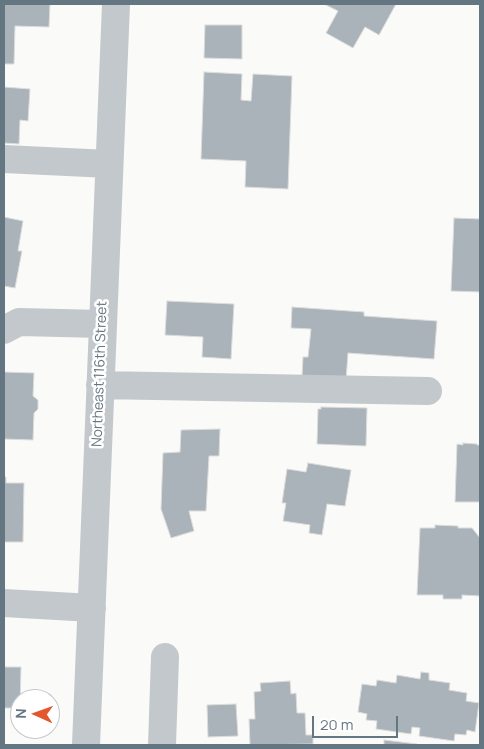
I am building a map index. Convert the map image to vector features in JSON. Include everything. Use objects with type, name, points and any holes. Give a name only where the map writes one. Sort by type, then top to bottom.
[{"type":"street","name":"Northeast 116th Street","points":[[86,745],[116,4]]},
{"type":"street","points":[[4,159],[109,164]]},
{"type":"street","points":[[4,330],[20,322],[102,324]]},
{"type":"street","points":[[100,384],[428,391]]},
{"type":"street","points":[[4,603],[92,608]]},
{"type":"street","points":[[162,745],[165,657]]},
{"type":"building","points":[[4,4],[50,4],[49,27],[15,26],[14,64],[4,64]]},
{"type":"building","points":[[324,4],[396,4],[379,35],[365,27],[353,48],[326,33],[338,11]]},
{"type":"building","points":[[205,25],[242,25],[242,59],[204,58]]},
{"type":"building","points":[[204,72],[242,74],[241,100],[251,101],[253,74],[292,76],[288,189],[245,187],[246,161],[201,159]]},
{"type":"building","points":[[4,87],[30,89],[28,121],[20,120],[19,144],[4,143]]},
{"type":"building","points":[[4,217],[23,221],[18,251],[22,251],[15,288],[4,286]]},
{"type":"building","points":[[454,218],[480,219],[480,292],[451,291]]},
{"type":"building","points":[[167,301],[234,304],[231,359],[202,357],[203,337],[165,335]]},
{"type":"building","points":[[292,307],[364,312],[364,316],[437,321],[434,359],[348,353],[346,380],[302,377],[303,357],[308,357],[311,329],[291,328]]},
{"type":"building","points":[[4,372],[34,373],[33,396],[38,400],[38,409],[34,413],[33,440],[4,439]]},
{"type":"building","points":[[321,407],[367,408],[366,446],[317,444],[318,409],[321,409]]},
{"type":"building","points":[[220,429],[219,456],[209,456],[206,511],[189,511],[194,531],[171,538],[161,509],[163,453],[180,452],[181,430]]},
{"type":"building","points":[[463,443],[480,445],[480,502],[455,502],[457,444],[463,445]]},
{"type":"building","points":[[308,463],[351,470],[345,506],[327,504],[322,535],[309,533],[310,525],[283,521],[286,503],[282,503],[287,469],[306,472]]},
{"type":"building","points":[[4,477],[6,477],[6,483],[24,483],[23,542],[4,542]]},
{"type":"building","points":[[435,525],[472,528],[480,538],[480,596],[462,595],[462,599],[443,599],[443,595],[417,595],[420,528],[435,528]]},
{"type":"building","points":[[4,667],[21,667],[20,689],[10,689],[10,708],[4,708]]},
{"type":"building","points":[[421,672],[429,673],[429,680],[450,683],[449,690],[467,693],[466,701],[479,703],[475,732],[467,730],[466,735],[455,734],[454,741],[419,736],[420,728],[412,727],[411,734],[376,729],[377,721],[366,720],[367,714],[358,712],[362,684],[376,686],[377,680],[396,683],[397,675],[420,679]]},
{"type":"building","points":[[290,681],[291,694],[296,693],[297,713],[305,713],[306,735],[313,735],[313,744],[250,745],[249,719],[255,719],[254,692],[261,691],[260,683]]},
{"type":"building","points":[[236,704],[238,736],[208,737],[207,705]]},
{"type":"building","points":[[384,740],[417,744],[417,745],[384,745]]}]
